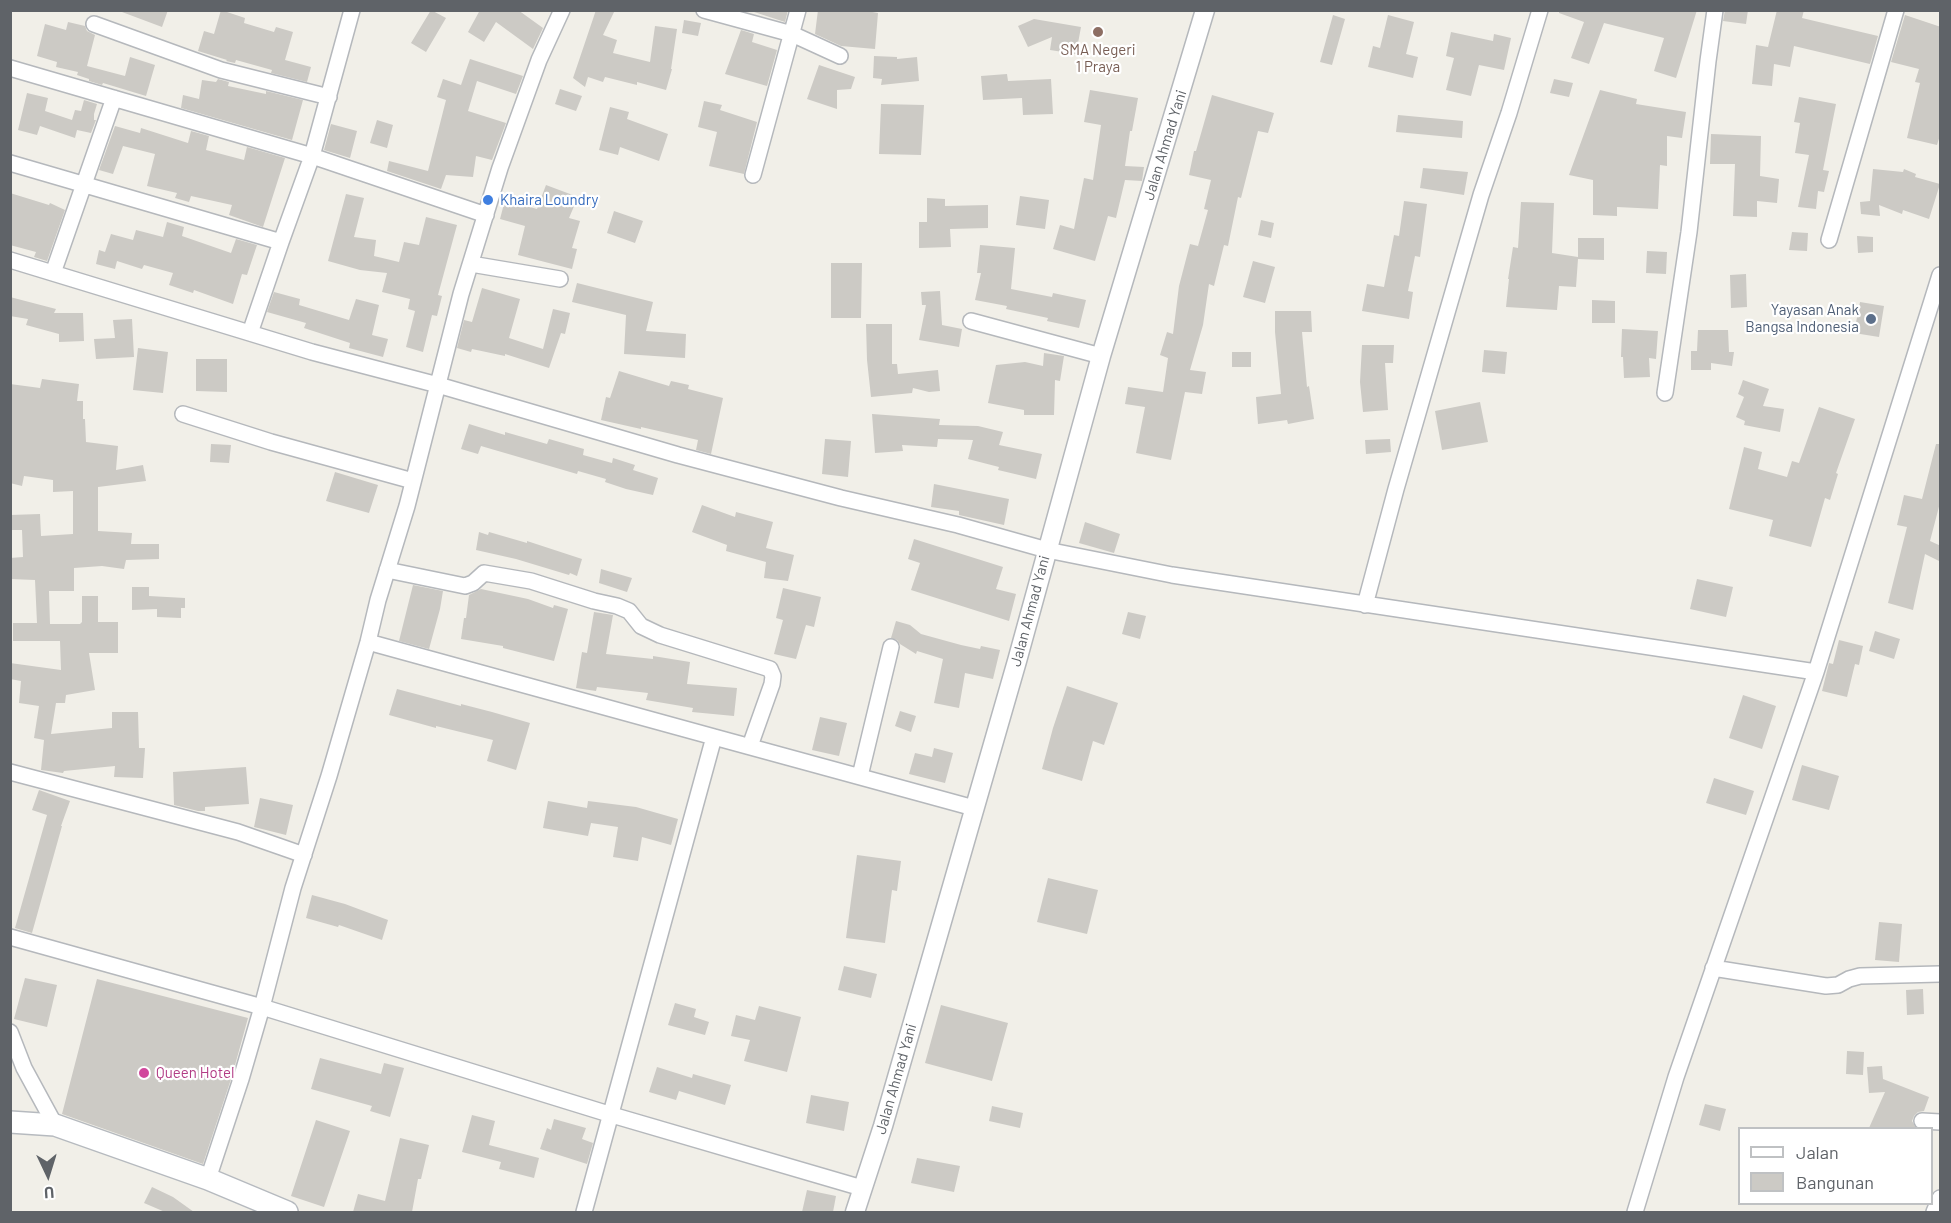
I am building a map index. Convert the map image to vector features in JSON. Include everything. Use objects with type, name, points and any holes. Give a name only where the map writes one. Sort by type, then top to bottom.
[{"type":"main road","points":[[10,1122],[55,1125],[208,1179],[287,1212]]},
{"type":"street","points":[[250,333],[312,156],[352,10]]},
{"type":"street","points":[[208,1179],[241,1079],[290,899],[368,642],[471,264],[500,168],[539,60],[562,10]]},
{"type":"street","points":[[704,10],[792,34],[840,56]]},
{"type":"street","points":[[753,175],[798,10]]},
{"type":"street","name":"Jalan Ahmad Yani","points":[[855,1212],[883,1126],[1017,661],[1101,356],[1206,10]]},
{"type":"street","points":[[1365,605],[1481,195],[1540,10]]},
{"type":"street","points":[[1665,393],[1689,232],[1715,10]]},
{"type":"street","points":[[1830,240],[1896,10]]},
{"type":"street","points":[[94,24],[220,70],[329,97]]},
{"type":"street","points":[[10,68],[312,156],[486,215]]},
{"type":"street","points":[[53,273],[114,98]]},
{"type":"street","points":[[10,163],[281,242]]},
{"type":"street","points":[[10,260],[333,358],[438,385],[689,458],[841,498],[958,525],[1047,550],[1172,575],[1816,672]]},
{"type":"street","points":[[471,264],[560,279]]},
{"type":"street","points":[[1635,1212],[1676,1077],[1816,672],[1941,275]]},
{"type":"street","points":[[971,321],[1101,356]]},
{"type":"street","points":[[183,414],[413,481]]},
{"type":"street","points":[[387,570],[465,586],[486,573],[531,581],[617,606],[629,611],[641,626],[660,635],[770,669],[773,676],[772,684],[750,746]]},
{"type":"street","points":[[368,642],[974,808]]},
{"type":"street","points":[[860,776],[891,647]]},
{"type":"street","points":[[584,1212],[714,736]]},
{"type":"street","points":[[10,772],[238,832],[304,855]]},
{"type":"street","points":[[10,937],[262,1007],[612,1115],[862,1188]]},
{"type":"street","points":[[1713,968],[1826,986],[1838,985],[1860,976],[1941,974]]},
{"type":"street","points":[[10,1032],[24,1068],[55,1125]]},
{"type":"street","points":[[1922,1121],[1941,1122]]},
{"type":"street","points":[[1934,1212],[1941,1198]]},
{"type":"building","points":[[122,10],[168,10],[162,27],[122,12]]},
{"type":"building","points":[[221,10],[245,18],[244,23],[274,32],[276,27],[293,32],[285,60],[311,67],[307,82],[271,73],[272,70],[236,60],[235,63],[226,61],[198,51],[204,31],[214,34]]},
{"type":"building","points":[[431,10],[446,18],[426,52],[411,43]]},
{"type":"building","points":[[480,10],[518,10],[543,28],[533,49],[496,22],[484,42],[468,32]]},
{"type":"building","points":[[596,10],[615,10],[603,35],[617,40],[613,53],[650,62],[655,26],[677,29],[672,69],[666,90],[605,77],[603,82],[588,77],[585,87],[573,78]]},
{"type":"building","points":[[748,10],[788,10],[785,22]]},
{"type":"building","points":[[818,10],[861,10],[878,13],[875,49],[841,46],[815,34]]},
{"type":"building","points":[[1559,10],[1697,10],[1676,78],[1654,71],[1664,38],[1604,23],[1589,64],[1571,58],[1584,22],[1559,13]]},
{"type":"building","points":[[1725,10],[1748,10],[1746,24],[1723,21]]},
{"type":"building","points":[[1777,10],[1804,10],[1802,18],[1878,36],[1870,64],[1794,46],[1790,67],[1774,64],[1772,86],[1752,84],[1756,45],[1768,47]]},
{"type":"building","points":[[1333,15],[1345,19],[1332,65],[1320,62]]},
{"type":"building","points":[[1388,15],[1414,22],[1406,54],[1418,57],[1413,78],[1368,67],[1373,46],[1380,48]]},
{"type":"building","points":[[1905,15],[1941,27],[1941,132],[1937,145],[1907,138],[1920,83],[1915,82],[1919,69],[1891,62]]},
{"type":"building","points":[[1034,19],[1081,27],[1076,54],[1050,50],[1052,37],[1028,47],[1018,26]]},
{"type":"building","points":[[684,20],[701,23],[698,36],[682,33]]},
{"type":"building","points":[[68,22],[85,26],[87,31],[95,35],[87,66],[125,76],[130,57],[155,65],[146,96],[89,81],[77,75],[78,72],[56,67],[57,62],[37,56],[45,24],[66,30]]},
{"type":"building","points":[[741,30],[754,34],[752,42],[777,50],[767,86],[725,74]]},
{"type":"building","points":[[1451,32],[1493,41],[1494,34],[1511,38],[1504,70],[1479,65],[1471,96],[1446,90],[1454,58],[1446,56]]},
{"type":"building","points":[[874,56],[897,57],[897,59],[917,57],[919,81],[881,85],[882,79],[873,78]]},
{"type":"building","points":[[470,59],[523,76],[516,94],[477,81],[468,111],[506,123],[492,160],[476,156],[473,177],[446,175],[441,189],[387,171],[389,161],[428,171],[446,100],[437,97],[443,79],[461,85]]},
{"type":"building","points":[[819,65],[855,77],[851,89],[837,90],[837,109],[807,99]]},
{"type":"building","points":[[1007,74],[1008,81],[1051,79],[1053,114],[1023,115],[1022,98],[983,100],[981,76]]},
{"type":"building","points":[[218,79],[229,82],[228,86],[266,94],[266,91],[303,100],[292,140],[181,108],[183,95],[199,99],[202,80],[216,82]]},
{"type":"building","points":[[1554,79],[1573,83],[1569,97],[1550,93]]},
{"type":"building","points":[[560,89],[582,96],[576,111],[555,104]]},
{"type":"building","points":[[1090,90],[1138,98],[1125,166],[1144,167],[1142,181],[1125,180],[1116,218],[1108,216],[1095,261],[1053,249],[1060,225],[1074,229],[1084,178],[1093,180],[1101,125],[1084,122]]},
{"type":"building","points":[[1600,90],[1637,99],[1636,104],[1686,112],[1682,138],[1667,136],[1667,166],[1660,165],[1658,209],[1617,207],[1617,216],[1593,215],[1593,180],[1569,175]]},
{"type":"building","points":[[27,93],[48,98],[45,111],[72,120],[75,110],[81,111],[84,100],[97,104],[94,114],[94,120],[96,120],[91,133],[77,130],[75,138],[40,126],[37,135],[18,130]]},
{"type":"building","points":[[1212,95],[1274,113],[1268,133],[1258,131],[1241,198],[1238,197],[1228,246],[1224,245],[1214,286],[1209,284],[1203,325],[1190,370],[1206,372],[1202,394],[1185,392],[1171,460],[1136,453],[1145,407],[1125,404],[1128,387],[1163,392],[1168,358],[1160,355],[1167,332],[1173,334],[1179,286],[1190,244],[1198,246],[1208,210],[1204,209],[1211,180],[1189,175],[1194,151],[1196,151]]},
{"type":"building","points":[[1799,97],[1836,104],[1823,170],[1829,171],[1824,192],[1818,191],[1816,209],[1798,207],[1809,155],[1795,153],[1800,123],[1794,122]]},
{"type":"building","points":[[704,101],[722,105],[720,110],[757,122],[744,174],[709,166],[717,132],[698,127]]},
{"type":"building","points":[[881,104],[924,105],[921,155],[879,154]]},
{"type":"building","points":[[610,107],[629,112],[627,119],[668,134],[659,161],[620,147],[618,155],[599,150]]},
{"type":"building","points":[[1398,115],[1463,121],[1462,138],[1396,132]]},
{"type":"building","points":[[377,120],[393,125],[387,148],[370,143]]},
{"type":"building","points":[[331,124],[357,131],[350,158],[324,150]]},
{"type":"building","points":[[115,126],[140,133],[141,128],[188,143],[191,131],[209,136],[206,150],[244,160],[247,147],[285,158],[263,227],[229,215],[232,205],[191,196],[189,202],[175,198],[177,193],[147,186],[155,154],[123,146],[113,174],[99,170]]},
{"type":"building","points":[[1711,134],[1761,136],[1760,176],[1779,179],[1777,203],[1757,201],[1757,217],[1733,216],[1735,164],[1710,164]]},
{"type":"building","points":[[1423,168],[1468,172],[1464,195],[1420,188]]},
{"type":"building","points":[[1873,169],[1903,172],[1904,169],[1916,174],[1915,177],[1940,184],[1929,219],[1903,210],[1902,214],[1879,205],[1880,216],[1861,214],[1860,202],[1870,201]]},
{"type":"building","points":[[546,185],[578,197],[569,218],[580,221],[572,248],[577,249],[572,269],[518,255],[525,226],[500,219],[505,200],[537,209]]},
{"type":"building","points":[[10,193],[49,205],[50,203],[65,210],[47,261],[34,257],[36,252],[10,245]]},
{"type":"building","points":[[346,194],[364,198],[354,237],[376,240],[374,256],[399,262],[404,242],[419,245],[426,217],[457,225],[438,295],[442,296],[437,316],[432,315],[423,352],[406,347],[415,311],[408,309],[410,299],[382,292],[387,273],[360,270],[328,261]]},
{"type":"building","points":[[1020,196],[1049,200],[1045,229],[1016,225]]},
{"type":"building","points":[[927,198],[945,199],[945,206],[988,205],[988,228],[950,229],[951,247],[919,248],[919,222],[927,222]]},
{"type":"building","points":[[1404,201],[1427,204],[1420,257],[1415,256],[1408,291],[1413,292],[1409,319],[1362,311],[1367,284],[1384,287],[1394,235],[1399,236]]},
{"type":"building","points":[[1521,202],[1554,203],[1552,253],[1578,257],[1578,238],[1604,238],[1604,260],[1578,259],[1576,287],[1559,286],[1557,310],[1506,307],[1513,247],[1518,248]]},
{"type":"building","points":[[614,211],[643,221],[635,243],[607,233]]},
{"type":"building","points":[[1261,220],[1274,223],[1271,238],[1258,235]]},
{"type":"building","points":[[167,222],[184,227],[182,236],[231,253],[236,239],[257,245],[247,275],[242,274],[233,304],[194,290],[193,293],[169,285],[173,273],[144,265],[142,269],[117,261],[115,269],[96,264],[99,250],[105,252],[111,234],[133,240],[136,230],[163,237]]},
{"type":"building","points":[[1792,232],[1808,233],[1807,251],[1789,250]]},
{"type":"building","points":[[1857,236],[1873,237],[1873,252],[1858,253]]},
{"type":"building","points":[[980,245],[1015,248],[1011,289],[1052,297],[1053,293],[1086,300],[1079,328],[1047,321],[1048,318],[1006,309],[1007,306],[975,300],[981,273],[977,273]]},
{"type":"building","points":[[1647,251],[1667,252],[1666,274],[1646,273]]},
{"type":"building","points":[[1253,261],[1275,267],[1265,303],[1243,297]]},
{"type":"building","points":[[831,263],[862,263],[861,318],[831,318]]},
{"type":"building","points":[[1746,274],[1747,307],[1731,308],[1730,275]]},
{"type":"building","points":[[577,283],[653,302],[646,331],[686,334],[685,358],[624,354],[626,315],[572,302]]},
{"type":"building","points":[[482,288],[520,299],[509,338],[543,349],[553,309],[570,313],[565,334],[561,333],[549,368],[505,354],[505,356],[472,349],[471,352],[457,348],[464,320],[472,322]]},
{"type":"building","points":[[940,291],[942,325],[962,329],[959,347],[919,340],[926,305],[922,305],[921,292]]},
{"type":"building","points":[[274,292],[300,299],[299,305],[349,320],[356,299],[379,305],[372,335],[388,339],[383,357],[349,348],[350,343],[304,328],[306,323],[267,312]]},
{"type":"building","points":[[10,297],[56,309],[54,313],[83,313],[84,341],[59,342],[59,334],[26,325],[28,319],[10,316]]},
{"type":"building","points":[[1592,300],[1615,301],[1615,323],[1592,323]]},
{"type":"building","points":[[1860,302],[1884,306],[1879,337],[1854,333]]},
{"type":"building","points":[[1275,311],[1311,311],[1312,332],[1302,332],[1307,387],[1309,386],[1314,419],[1288,424],[1287,420],[1258,424],[1256,397],[1281,394]]},
{"type":"building","points":[[132,319],[134,357],[96,359],[94,339],[115,338],[113,320]]},
{"type":"building","points":[[866,324],[892,324],[892,364],[897,364],[898,374],[938,370],[940,391],[929,392],[913,388],[912,393],[871,397]]},
{"type":"building","points":[[1622,329],[1658,331],[1656,359],[1649,358],[1650,377],[1624,378],[1623,357],[1621,357]]},
{"type":"building","points":[[1698,330],[1728,330],[1729,352],[1734,352],[1732,366],[1711,363],[1711,370],[1691,370],[1691,351],[1697,351]]},
{"type":"building","points":[[1362,345],[1394,345],[1393,363],[1385,363],[1388,410],[1363,412],[1360,382]]},
{"type":"building","points":[[138,348],[168,352],[163,393],[133,390]]},
{"type":"building","points":[[1484,350],[1507,352],[1505,374],[1482,372]]},
{"type":"building","points":[[1232,352],[1251,352],[1251,367],[1232,367]]},
{"type":"building","points":[[1044,353],[1064,356],[1060,381],[1055,380],[1054,415],[1024,415],[1024,410],[988,403],[996,365],[1025,362],[1043,366]]},
{"type":"building","points":[[196,359],[227,359],[227,392],[196,391]]},
{"type":"building","points":[[619,371],[669,386],[671,381],[689,385],[688,389],[723,398],[711,454],[696,450],[698,440],[601,420],[606,397],[610,398]]},
{"type":"building","points":[[42,379],[79,384],[77,401],[83,401],[86,442],[118,446],[116,470],[143,465],[146,481],[98,487],[98,531],[132,533],[131,544],[159,544],[159,559],[126,560],[124,569],[102,566],[74,568],[74,591],[49,591],[50,624],[80,624],[82,622],[82,596],[98,596],[98,622],[118,622],[118,653],[89,653],[95,690],[66,695],[65,703],[56,703],[51,734],[112,728],[112,712],[138,712],[139,748],[145,748],[143,778],[114,777],[115,766],[64,771],[63,773],[41,770],[44,740],[34,738],[39,706],[19,703],[21,681],[10,679],[10,663],[61,670],[60,641],[13,641],[13,623],[37,623],[35,580],[10,579],[10,558],[23,557],[22,530],[10,530],[10,515],[40,514],[41,536],[73,534],[73,491],[53,492],[53,480],[24,476],[22,486],[10,483],[10,384],[40,388]]},
{"type":"building","points":[[1743,380],[1769,389],[1763,406],[1784,409],[1780,432],[1744,425],[1745,421],[1736,417],[1744,397],[1738,394]]},
{"type":"building","points":[[1480,402],[1488,442],[1442,450],[1435,411]]},
{"type":"building","points":[[1819,407],[1855,419],[1836,473],[1838,474],[1830,500],[1825,498],[1811,547],[1769,536],[1773,520],[1729,509],[1744,447],[1762,452],[1758,469],[1787,477],[1792,461],[1799,463]]},
{"type":"building","points":[[872,414],[940,419],[939,425],[978,426],[1003,432],[999,445],[1042,454],[1036,479],[998,470],[999,467],[968,459],[973,440],[938,439],[937,447],[902,445],[903,451],[875,453]]},
{"type":"building","points":[[469,424],[547,444],[549,439],[584,449],[583,455],[612,463],[613,458],[635,465],[633,470],[658,478],[653,495],[626,489],[605,482],[606,479],[578,471],[577,474],[481,446],[478,454],[461,449]]},
{"type":"building","points":[[825,439],[851,441],[848,477],[822,474]]},
{"type":"building","points":[[1390,439],[1391,452],[1366,454],[1365,440]]},
{"type":"building","points":[[211,444],[231,445],[229,463],[210,462]]},
{"type":"building","points":[[1936,444],[1941,444],[1941,499],[1930,541],[1941,546],[1941,562],[1925,554],[1913,610],[1888,603],[1907,527],[1897,525],[1904,495],[1922,499]]},
{"type":"building","points":[[335,472],[378,485],[369,513],[326,501]]},
{"type":"building","points":[[934,484],[1009,499],[1004,525],[959,515],[959,511],[931,507]]},
{"type":"building","points":[[702,505],[735,517],[736,512],[773,522],[766,548],[794,555],[788,581],[764,578],[766,562],[726,551],[727,545],[692,532]]},
{"type":"building","points":[[1085,522],[1120,534],[1114,553],[1079,543]]},
{"type":"building","points":[[479,532],[488,535],[489,532],[527,543],[527,541],[582,559],[577,576],[476,550]]},
{"type":"building","points":[[914,539],[1003,567],[996,589],[1016,594],[1009,621],[911,590],[920,563],[908,559]]},
{"type":"building","points":[[601,569],[632,578],[627,592],[599,583]]},
{"type":"building","points":[[1697,579],[1733,587],[1726,617],[1690,609]]},
{"type":"building","points":[[413,585],[443,591],[429,649],[399,641]]},
{"type":"building","points":[[132,587],[149,587],[149,596],[185,598],[185,608],[181,608],[181,618],[157,617],[157,609],[132,610]]},
{"type":"building","points":[[783,588],[821,597],[814,627],[806,625],[796,659],[774,654],[783,620],[776,618]]},
{"type":"building","points":[[481,589],[528,599],[553,608],[554,605],[568,609],[554,661],[503,648],[503,646],[461,639],[469,595]]},
{"type":"building","points":[[594,612],[613,615],[606,654],[653,659],[653,656],[690,662],[687,684],[737,688],[734,716],[692,712],[693,708],[646,700],[648,693],[597,687],[596,691],[576,688],[582,652],[587,653]]},
{"type":"building","points":[[1128,612],[1146,616],[1140,639],[1122,634]]},
{"type":"building","points":[[896,621],[910,625],[921,634],[980,649],[981,646],[1000,650],[993,679],[965,673],[959,708],[934,703],[943,659],[917,651],[916,654],[891,638]]},
{"type":"building","points":[[1875,631],[1900,639],[1894,659],[1869,651]]},
{"type":"building","points":[[1839,640],[1863,646],[1859,665],[1855,664],[1847,697],[1822,691],[1829,663],[1833,664]]},
{"type":"building","points":[[1067,686],[1118,703],[1104,745],[1093,741],[1082,781],[1042,769]]},
{"type":"building","points":[[397,689],[530,723],[516,770],[487,761],[493,740],[389,715]]},
{"type":"building","points":[[1743,695],[1776,706],[1762,749],[1729,738]]},
{"type":"building","points":[[900,711],[916,716],[911,732],[895,726]]},
{"type":"building","points":[[820,717],[847,723],[839,756],[812,750]]},
{"type":"building","points":[[934,748],[953,753],[945,783],[909,774],[915,753],[932,757]]},
{"type":"building","points":[[1802,765],[1839,776],[1829,810],[1792,800]]},
{"type":"building","points":[[246,767],[249,804],[205,807],[205,811],[174,805],[173,772]]},
{"type":"building","points":[[1714,778],[1754,791],[1746,815],[1706,803]]},
{"type":"building","points":[[39,790],[70,801],[32,933],[15,928],[47,815],[32,810]]},
{"type":"building","points":[[260,798],[293,805],[286,835],[254,827]]},
{"type":"building","points":[[548,801],[587,808],[588,801],[636,807],[678,819],[671,845],[642,837],[638,861],[613,857],[618,827],[591,823],[588,836],[543,828]]},
{"type":"building","points":[[857,855],[901,861],[897,891],[892,890],[885,943],[846,938]]},
{"type":"building","points":[[1048,878],[1098,890],[1087,934],[1037,922]]},
{"type":"building","points":[[312,895],[388,920],[382,940],[339,925],[338,927],[306,918]]},
{"type":"building","points":[[1879,922],[1902,924],[1899,962],[1875,960]]},
{"type":"building","points":[[844,966],[877,974],[871,998],[838,990]]},
{"type":"building","points":[[25,978],[57,985],[47,1027],[14,1019]]},
{"type":"building","points":[[97,979],[248,1018],[203,1164],[62,1114]]},
{"type":"building","points":[[1923,989],[1924,1014],[1907,1015],[1906,990]]},
{"type":"building","points":[[675,1003],[696,1009],[694,1017],[709,1022],[705,1035],[668,1025]]},
{"type":"building","points":[[941,1005],[1008,1023],[992,1081],[925,1063]]},
{"type":"building","points":[[759,1006],[801,1017],[787,1072],[744,1061],[750,1040],[731,1036],[736,1015],[755,1020]]},
{"type":"building","points":[[1847,1051],[1864,1052],[1863,1075],[1846,1074]]},
{"type":"building","points":[[320,1058],[381,1074],[384,1063],[404,1068],[390,1117],[370,1111],[372,1106],[311,1089]]},
{"type":"building","points":[[1882,1066],[1883,1079],[1929,1097],[1924,1111],[1914,1116],[1912,1121],[1915,1127],[1869,1127],[1885,1092],[1869,1093],[1867,1067]]},
{"type":"building","points":[[657,1067],[692,1078],[693,1074],[731,1085],[725,1105],[679,1091],[676,1100],[649,1092]]},
{"type":"building","points":[[811,1095],[849,1102],[844,1131],[806,1123]]},
{"type":"building","points":[[1705,1104],[1726,1109],[1720,1131],[1699,1125]]},
{"type":"building","points":[[992,1106],[1023,1113],[1020,1128],[989,1121]]},
{"type":"building","points":[[472,1115],[495,1121],[489,1145],[539,1158],[534,1178],[499,1169],[501,1162],[462,1152]]},
{"type":"building","points":[[554,1119],[586,1128],[582,1139],[593,1143],[587,1164],[540,1149],[547,1128],[551,1130]]},
{"type":"building","points":[[316,1120],[350,1131],[324,1207],[291,1196]]},
{"type":"building","points":[[400,1138],[429,1145],[421,1179],[418,1179],[412,1212],[353,1212],[358,1194],[385,1201]]},
{"type":"building","points":[[917,1158],[960,1166],[954,1192],[911,1183]]},
{"type":"building","points":[[152,1187],[173,1197],[194,1212],[165,1212],[144,1203]]},
{"type":"building","points":[[807,1190],[836,1196],[833,1212],[802,1212]]},
{"type":"place","name":"SMA Negeri 1 Praya","points":[[1098,32]]},
{"type":"place","name":"Khaira Loundry","points":[[488,200]]},
{"type":"place","name":"Yayasan Anak Bangsa Indonesia","points":[[1871,319]]},
{"type":"place","name":"Queen Hotel","points":[[144,1073]]}]
